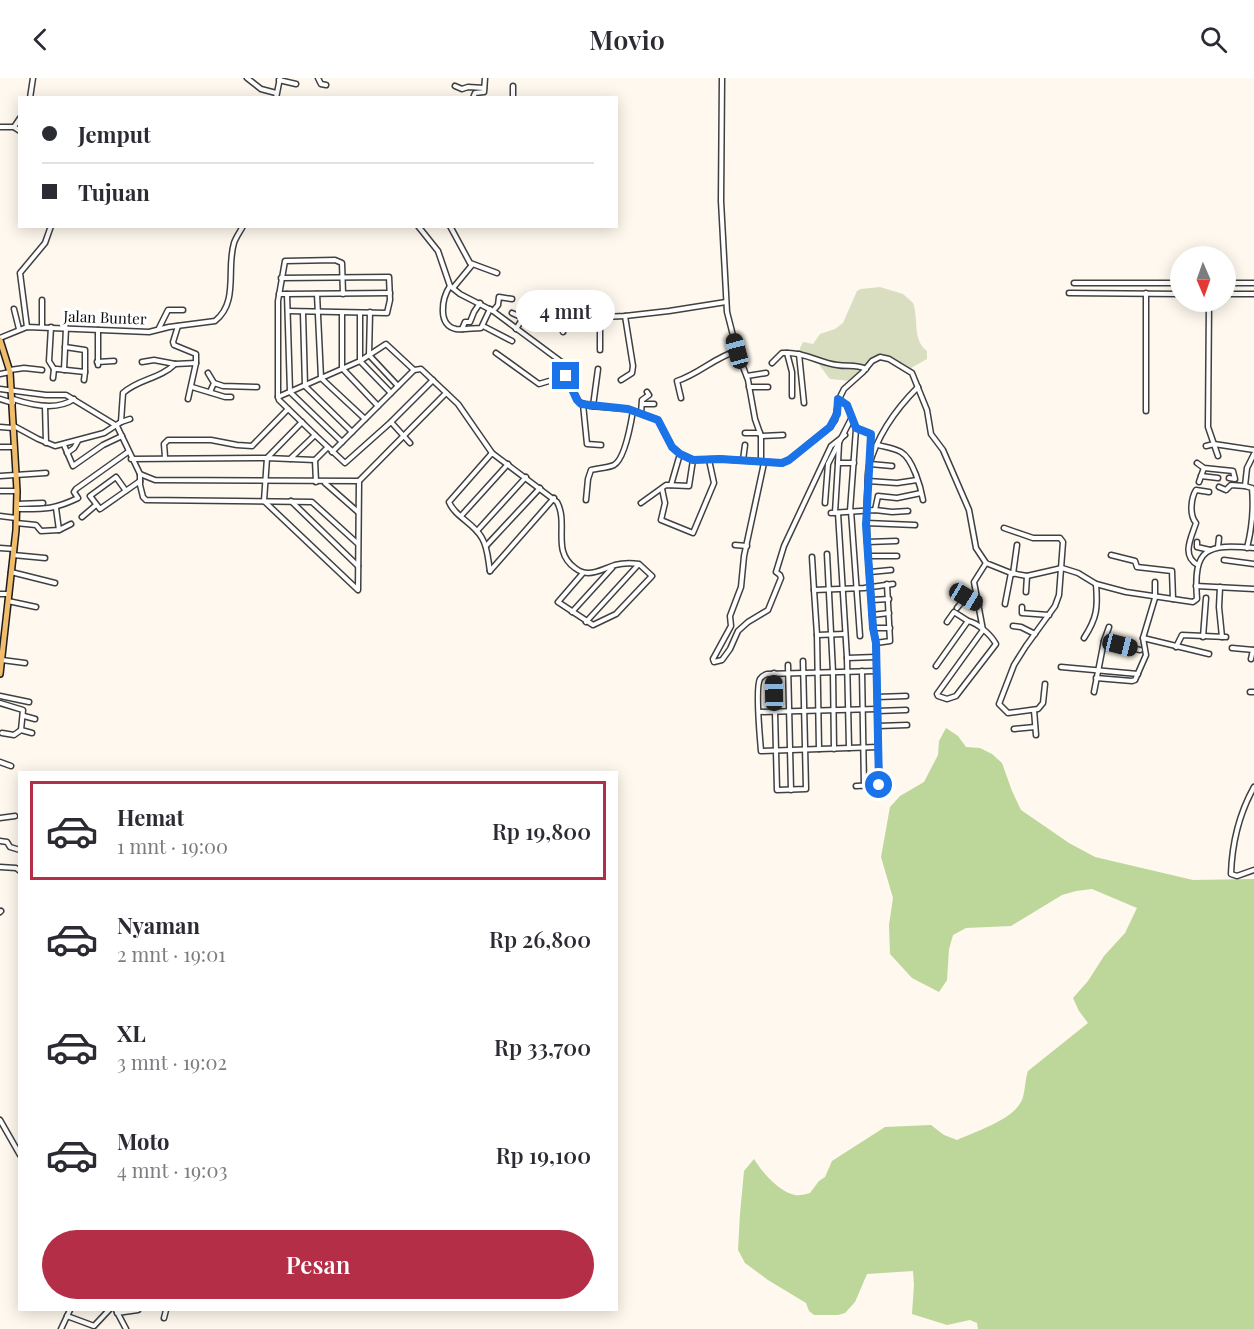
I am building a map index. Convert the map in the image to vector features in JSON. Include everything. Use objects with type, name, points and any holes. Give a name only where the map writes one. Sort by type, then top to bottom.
[{"type":"main road","points":[[0,339],[2,352],[10,371],[17,491],[0,672]]},
{"type":"street","points":[[30,96],[33,78]]},
{"type":"street","points":[[247,78],[261,89],[276,95],[280,79],[296,84]]},
{"type":"street","points":[[318,78],[321,84],[326,85]]},
{"type":"street","points":[[474,96],[475,93],[483,93],[485,78]]},
{"type":"street","points":[[722,78],[721,201],[727,312],[737,351],[747,376],[755,419],[761,434],[762,463],[741,587],[730,616],[731,626],[713,658],[714,662],[722,660],[738,631],[770,608],[781,578],[776,572],[784,546],[831,446],[845,435]]},
{"type":"street","points":[[455,86],[462,89],[484,88]]},
{"type":"street","points":[[513,86],[513,96]]},
{"type":"street","points":[[14,127],[18,121]]},
{"type":"street","points":[[0,127],[14,127],[18,130]]},
{"type":"street","points":[[27,327],[20,273],[45,243],[50,228]]},
{"type":"street","name":"Jalan Bunter","points":[[0,339],[27,327],[149,332],[209,323],[221,316],[231,291],[233,244],[242,228]]},
{"type":"street","points":[[420,228],[438,252],[451,287],[491,310],[563,363],[566,376],[580,405],[587,444],[601,445]]},
{"type":"street","points":[[451,228],[472,265],[497,273]]},
{"type":"street","points":[[343,294],[343,265],[339,261],[285,261],[279,294],[278,397],[327,448],[345,463],[433,380]]},
{"type":"street","points":[[472,265],[445,295],[444,318],[455,329],[483,326],[491,310],[498,305],[500,296],[512,299]]},
{"type":"street","points":[[281,278],[389,277],[390,293],[387,313],[288,311]]},
{"type":"street","points":[[1074,283],[1170,283]]},
{"type":"street","points":[[1236,285],[1253,289]]},
{"type":"street","points":[[1236,292],[1253,289]]},
{"type":"street","points":[[279,294],[390,293]]},
{"type":"street","points":[[1069,293],[1170,294]]},
{"type":"street","points":[[1146,293],[1146,411]]},
{"type":"street","points":[[287,294],[290,392],[342,442]]},
{"type":"street","points":[[317,294],[321,378],[365,419]]},
{"type":"street","points":[[42,300],[42,327]]},
{"type":"street","points":[[600,350],[601,318],[726,302]]},
{"type":"street","points":[[462,329],[465,322],[470,322],[480,303]]},
{"type":"street","points":[[159,329],[168,310],[174,308],[183,310]]},
{"type":"street","points":[[14,309],[19,329]]},
{"type":"street","points":[[370,312],[369,355],[398,386]]},
{"type":"street","points":[[1209,312],[1208,427],[1218,456]]},
{"type":"street","points":[[303,313],[305,386],[352,432]]},
{"type":"street","points":[[342,313],[342,368],[378,406]]},
{"type":"street","points":[[360,313],[360,361],[391,393]]},
{"type":"street","points":[[512,313],[523,318],[553,323],[561,326],[563,332]]},
{"type":"street","points":[[621,380],[632,373],[633,366],[625,316]]},
{"type":"street","points":[[516,329],[523,318]]},
{"type":"street","points":[[178,326],[174,345],[195,352],[196,363],[188,399]]},
{"type":"street","points":[[483,326],[512,341]]},
{"type":"street","points":[[51,327],[49,359],[54,369],[53,378]]},
{"type":"street","points":[[64,370],[66,328]]},
{"type":"street","points":[[98,330],[97,363],[114,361]]},
{"type":"street","points":[[278,397],[360,361],[386,344],[414,370]]},
{"type":"street","points":[[65,347],[85,350],[84,380]]},
{"type":"street","points":[[681,398],[677,381],[697,373],[702,367],[724,355],[737,351]]},
{"type":"street","points":[[496,353],[540,384],[566,376]]},
{"type":"street","points":[[772,363],[782,353],[787,353],[799,354],[835,365],[856,365],[866,369]]},
{"type":"street","points":[[787,353],[792,372],[792,396]]},
{"type":"street","points":[[799,354],[804,403]]},
{"type":"street","points":[[580,405],[633,411],[660,421],[668,442],[680,454],[693,460],[743,460],[762,463],[786,461],[830,427],[837,414],[838,399],[844,388],[876,358],[890,359],[912,373],[927,410],[931,434],[943,450],[969,510],[976,548],[986,563],[1027,576],[1062,568],[1078,573],[1096,584],[1155,598],[1195,602],[1198,566],[1204,554],[1218,547],[1254,548]]},
{"type":"street","points":[[142,362],[157,360],[175,364],[196,363]]},
{"type":"street","points":[[121,422],[122,398],[125,391],[163,374],[175,364]]},
{"type":"street","points":[[0,374],[24,368],[42,370]]},
{"type":"street","points":[[54,369],[85,372]]},
{"type":"street","points":[[332,452],[414,370],[421,369],[458,404],[492,453],[554,498],[560,508],[562,522],[560,545],[569,564],[583,573],[597,572],[615,565],[639,564],[652,576],[616,614],[596,625],[586,622],[558,602],[583,573]]},
{"type":"street","points":[[593,406],[598,369]]},
{"type":"street","points":[[208,373],[214,383],[222,386],[257,387]]},
{"type":"street","points":[[747,376],[766,374]]},
{"type":"street","points":[[210,392],[214,383]]},
{"type":"street","points":[[192,387],[231,397]]},
{"type":"street","points":[[749,387],[768,387]]},
{"type":"street","points":[[870,464],[900,405],[918,387]]},
{"type":"street","points":[[0,389],[28,404],[45,406],[74,399]]},
{"type":"street","points":[[641,413],[642,400],[649,394],[647,392]]},
{"type":"street","points":[[302,422],[267,458],[264,501],[357,590],[359,481],[446,393]]},
{"type":"street","points":[[0,399],[66,395],[117,426],[140,474],[143,497],[146,500],[315,502],[358,544]]},
{"type":"street","points":[[838,399],[847,405],[856,428],[850,512],[860,636]]},
{"type":"street","points":[[642,404],[654,404]]},
{"type":"street","points":[[45,406],[46,443]]},
{"type":"street","points":[[165,457],[165,444],[168,440],[211,440],[252,446],[288,408]]},
{"type":"street","points":[[586,500],[591,470],[618,462],[625,448],[633,411]]},
{"type":"street","points":[[0,427],[14,427],[53,446],[104,433],[130,419]]},
{"type":"street","points":[[825,503],[828,464],[845,435],[851,419]]},
{"type":"street","points":[[391,422],[410,442]]},
{"type":"street","points":[[856,428],[871,434],[866,523],[876,643],[879,784],[856,786]]},
{"type":"street","points":[[745,433],[783,435]]},
{"type":"street","points":[[290,459],[315,435]]},
{"type":"street","points":[[63,445],[73,466],[103,445],[122,436]]},
{"type":"street","points":[[67,453],[79,440]]},
{"type":"street","points":[[839,443],[835,513],[843,590],[849,748]]},
{"type":"street","points":[[1206,446],[1214,444],[1254,452],[1245,484]]},
{"type":"street","points":[[878,445],[903,453],[915,472],[922,500]]},
{"type":"street","points":[[743,460],[745,446]]},
{"type":"street","points":[[0,447],[15,447]]},
{"type":"street","points":[[131,459],[165,457],[315,460],[327,448]]},
{"type":"street","points":[[17,507],[56,508],[78,498],[74,492],[75,489],[129,452]]},
{"type":"street","points":[[492,453],[449,502],[460,516],[477,531],[486,546],[490,571],[554,498]]},
{"type":"street","points":[[671,485],[680,454]]},
{"type":"street","points":[[315,460],[316,482]]},
{"type":"street","points":[[641,503],[666,485],[689,486],[693,460]]},
{"type":"street","points":[[662,489],[665,503],[660,519],[693,533],[714,483],[709,460]]},
{"type":"street","points":[[838,463],[854,463]]},
{"type":"street","points":[[1197,463],[1204,468],[1233,471],[1235,479]]},
{"type":"street","points":[[460,516],[508,464]]},
{"type":"street","points":[[870,464],[892,466]]},
{"type":"street","points":[[1199,482],[1204,468]]},
{"type":"street","points":[[0,477],[46,473]]},
{"type":"street","points":[[140,474],[155,480],[359,481]]},
{"type":"street","points":[[1201,476],[1218,478]]},
{"type":"street","points":[[126,491],[116,477],[90,496],[100,509],[126,491],[140,481]]},
{"type":"street","points":[[477,531],[526,477]]},
{"type":"street","points":[[1229,478],[1251,488],[1254,502],[1247,548]]},
{"type":"street","points":[[868,481],[897,483],[917,480]]},
{"type":"street","points":[[324,482],[358,512]]},
{"type":"street","points":[[1219,487],[1226,490],[1227,486],[1245,484]]},
{"type":"street","points":[[486,546],[540,488]]},
{"type":"street","points":[[1198,566],[1188,556],[1188,546],[1196,523],[1192,516],[1193,497],[1196,489],[1209,492]]},
{"type":"street","points":[[0,491],[17,491]]},
{"type":"street","points":[[874,510],[878,496],[897,498],[921,493]]},
{"type":"street","points":[[291,501],[358,566]]},
{"type":"street","points":[[17,507],[43,503]]},
{"type":"street","points":[[82,517],[96,505]]},
{"type":"street","points":[[56,508],[59,530]]},
{"type":"street","points":[[835,513],[867,510],[908,511]]},
{"type":"street","points":[[0,516],[36,525],[41,531],[59,530],[71,524]]},
{"type":"street","points":[[866,523],[915,525]]},
{"type":"street","points":[[1004,528],[1033,538],[1060,538],[1063,542],[1059,595],[1049,615],[1014,665],[998,702],[1008,713],[1042,707],[1045,684]]},
{"type":"street","points":[[1218,547],[1219,538]]},
{"type":"street","points":[[867,542],[896,541]]},
{"type":"street","points":[[1197,542],[1197,547],[1211,550]]},
{"type":"street","points":[[735,545],[747,546]]},
{"type":"street","points":[[1005,604],[1017,545]]},
{"type":"street","points":[[0,548],[45,558]]},
{"type":"street","points":[[827,554],[834,749]]},
{"type":"street","points":[[1111,555],[1135,561],[1137,567],[1172,571],[1173,599]]},
{"type":"street","points":[[869,556],[897,556]]},
{"type":"street","points":[[812,557],[817,635],[819,749]]},
{"type":"street","points":[[1224,560],[1254,564]]},
{"type":"street","points":[[947,622],[954,612],[972,621],[983,630],[995,642],[993,649],[956,696],[947,699],[937,694],[983,630],[974,582],[986,563]]},
{"type":"street","points":[[624,564],[632,572]]},
{"type":"street","points":[[586,622],[639,564]]},
{"type":"street","points":[[572,612],[615,565]]},
{"type":"street","points":[[870,572],[891,570]]},
{"type":"street","points":[[11,572],[55,583]]},
{"type":"street","points":[[1026,592],[1027,576]]},
{"type":"street","points":[[1096,678],[1135,680],[1146,656],[1143,638],[1155,598],[1155,582]]},
{"type":"street","points":[[814,590],[843,590],[890,584],[890,641],[876,643]]},
{"type":"street","points":[[1084,638],[1095,619],[1096,584]]},
{"type":"street","points":[[1196,586],[1254,589]]},
{"type":"street","points":[[1176,647],[1182,635],[1224,637],[1219,607],[1220,587]]},
{"type":"street","points":[[0,594],[9,594]]},
{"type":"street","points":[[957,608],[966,597],[980,605]]},
{"type":"street","points":[[1203,637],[1206,598]]},
{"type":"street","points":[[871,600],[889,599]]},
{"type":"street","points":[[8,602],[36,607]]},
{"type":"street","points":[[1022,607],[1022,613],[1049,615]]},
{"type":"street","points":[[872,615],[889,613]]},
{"type":"street","points":[[936,666],[968,621]]},
{"type":"street","points":[[1013,626],[1035,634]]},
{"type":"street","points":[[1094,692],[1109,627]]},
{"type":"street","points":[[873,628],[890,628]]},
{"type":"street","points":[[817,635],[845,634]]},
{"type":"street","points":[[1143,638],[1209,654]]},
{"type":"street","points":[[1104,641],[1140,650]]},
{"type":"street","points":[[1232,648],[1253,650],[1251,659]]},
{"type":"street","points":[[847,658],[876,657]]},
{"type":"street","points":[[2,660],[25,663]]},
{"type":"street","points":[[774,673],[777,790],[806,789],[803,661]]},
{"type":"street","points":[[788,665],[791,790]]},
{"type":"street","points":[[1061,667],[1138,674]]},
{"type":"street","points":[[862,671],[864,786]]},
{"type":"street","points":[[876,671],[767,674],[760,679],[759,712],[761,751],[878,747]]},
{"type":"street","points":[[0,696],[29,702]]},
{"type":"street","points":[[877,697],[906,696]]},
{"type":"street","points":[[0,703],[21,708],[24,717],[21,729],[15,735],[2,733]]},
{"type":"street","points":[[759,712],[906,710]]},
{"type":"street","points":[[1034,710],[1036,735]]},
{"type":"street","points":[[24,717],[35,719]]},
{"type":"street","points":[[878,726],[907,725]]},
{"type":"street","points":[[1014,729],[1035,727]]},
{"type":"street","points":[[21,729],[32,733]]},
{"type":"street","points":[[0,762],[11,766]]},
{"type":"street","points":[[1254,787],[1236,830],[1231,874],[1237,876],[1254,870]]},
{"type":"street","points":[[0,818],[15,816]]},
{"type":"street","points":[[0,841],[8,842],[10,847],[18,849]]},
{"type":"street","points":[[0,867],[18,869]]},
{"type":"street","points":[[0,1120],[18,1152]]},
{"type":"street","points":[[61,1329],[70,1311]]},
{"type":"street","points":[[67,1316],[94,1326],[108,1311]]},
{"type":"street","points":[[117,1311],[126,1329]]},
{"type":"street","points":[[164,1318],[166,1311]]},
{"type":"green space","points":[[880,287],[903,294],[913,303],[919,341],[927,351],[927,359],[911,368],[900,361],[884,356],[873,361],[852,381],[830,379],[815,360],[800,352],[803,342],[813,344],[820,334],[835,329],[843,323],[857,291]]},
{"type":"green space","points":[[946,728],[958,736],[966,747],[980,748],[992,754],[1002,763],[1021,810],[1069,843],[1095,857],[1193,880],[1254,879],[1254,1329],[978,1329],[977,1323],[970,1320],[947,1325],[912,1314],[913,1271],[867,1274],[855,1302],[845,1313],[814,1315],[809,1311],[806,1303],[745,1263],[738,1250],[744,1171],[754,1159],[777,1186],[789,1193],[803,1195],[810,1193],[825,1177],[832,1161],[885,1127],[931,1125],[944,1135],[957,1140],[1011,1113],[1022,1100],[1028,1071],[1088,1023],[1073,998],[1088,981],[1104,956],[1125,933],[1137,908],[1092,889],[1062,895],[1011,926],[966,928],[953,935],[949,949],[947,980],[939,992],[912,978],[890,954],[889,925],[893,898],[881,857],[890,807],[900,796],[924,782],[938,755],[939,741]]},
{"type":"route","points":[[566,376],[581,404],[628,409],[658,420],[672,447],[693,460],[720,459],[782,463],[830,427],[837,414],[838,399],[847,405],[856,428],[871,434],[866,525],[876,643],[879,785]]}]
